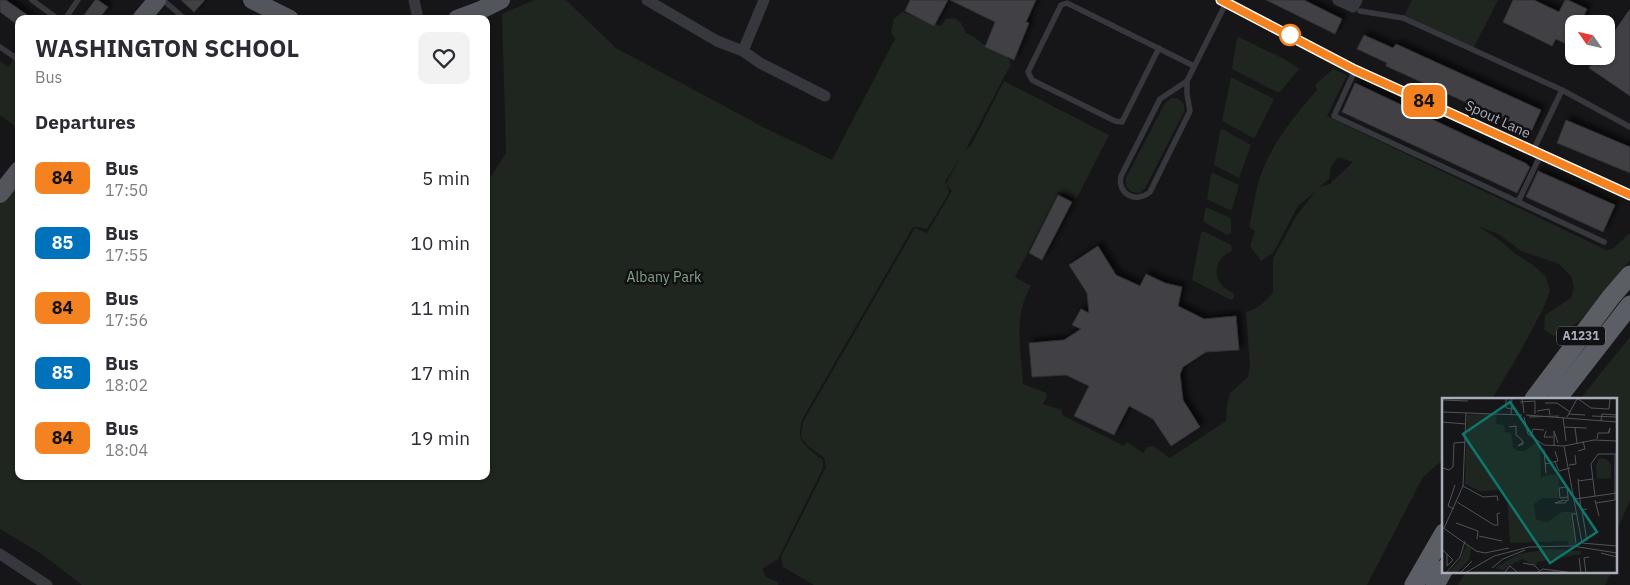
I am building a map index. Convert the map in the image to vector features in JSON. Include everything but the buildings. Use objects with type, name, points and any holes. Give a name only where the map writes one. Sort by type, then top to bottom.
[{"type":"highway","name":"A1231","points":[[1535,398],[1611,297],[1630,275]]},
{"type":"highway","name":"A1231","points":[[1558,398],[1630,305]]},
{"type":"highway","points":[[1414,585],[1442,536]]},
{"type":"highway","points":[[1435,585],[1443,572]]},
{"type":"main road","points":[[144,15],[157,0]]},
{"type":"main road","points":[[252,0],[282,15]]},
{"type":"main road","points":[[468,15],[501,0]]},
{"type":"main road","points":[[0,194],[15,175]]},
{"type":"street","points":[[414,0],[417,15]]},
{"type":"street","points":[[648,0],[716,41],[744,52],[760,63],[825,96]]},
{"type":"street","points":[[744,52],[764,0]]},
{"type":"street","points":[[1338,0],[1353,7],[1358,5]]},
{"type":"street","name":"Spout Lane","points":[[1223,1],[1355,70],[1630,195]]},
{"type":"street","points":[[0,554],[47,585]]},
{"type":"lane","points":[[32,0],[53,15]]},
{"type":"lane","points":[[68,15],[78,0]]},
{"type":"lane","points":[[163,0],[180,15]]},
{"type":"lane","points":[[1186,81],[1190,111],[1150,192],[1142,197],[1133,198],[1128,196],[1120,185],[1121,176],[1160,99],[1186,81],[1223,1]]},
{"type":"lane","points":[[1159,48],[1122,122],[1115,122],[1032,80],[1028,72],[1061,5],[1067,3],[1159,48],[1194,66]]},
{"type":"lane","points":[[1358,5],[1403,18],[1562,90],[1630,127]]},
{"type":"lane","points":[[0,47],[15,57]]},
{"type":"lane","points":[[1355,70],[1334,116],[1604,242]]},
{"type":"lane","points":[[1518,202],[1562,90]]},
{"type":"green space","name":"Albany Park","points":[[534,0],[566,0],[616,48],[765,128],[832,160],[895,39],[891,32],[894,19],[902,12],[941,26],[946,19],[955,18],[961,23],[966,33],[983,44],[995,47],[1007,55],[1011,64],[966,149],[971,146],[1004,81],[1109,135],[1076,200],[1059,191],[1015,277],[1031,286],[1025,297],[1020,321],[1019,334],[1023,384],[1046,393],[1047,397],[1043,404],[1062,410],[1062,415],[1124,446],[1127,442],[1143,453],[1147,447],[1153,446],[1170,458],[1226,421],[1230,393],[1248,377],[1250,367],[1246,312],[1261,305],[1273,293],[1273,258],[1297,215],[1316,191],[1298,206],[1273,253],[1261,261],[1250,246],[1255,231],[1249,227],[1259,180],[1278,140],[1317,90],[1315,85],[1333,69],[1347,75],[1327,116],[1606,250],[1612,249],[1630,233],[1630,260],[1579,322],[1554,336],[1544,330],[1545,315],[1571,298],[1574,287],[1571,276],[1559,264],[1521,251],[1498,234],[1478,226],[1533,265],[1546,277],[1550,291],[1543,309],[1520,352],[1493,398],[1442,398],[1442,461],[1423,477],[1367,585],[814,585],[783,567],[781,557],[826,467],[824,458],[808,446],[801,437],[803,422],[915,228],[927,233],[952,191],[946,184],[949,190],[948,195],[927,229],[913,227],[803,418],[800,432],[801,438],[803,443],[823,460],[823,468],[778,559],[762,569],[766,577],[778,582],[778,585],[82,585],[43,555],[0,529],[0,205],[15,184],[15,480],[490,480],[490,178],[506,153],[502,14]],"holes":[[[961,156],[946,184],[945,182]],[[1338,157],[1353,162],[1330,184],[1319,187],[1329,179],[1331,167]]]},
{"type":"green space","points":[[1412,0],[1498,0],[1473,49],[1403,18]]},
{"type":"green space","points":[[1239,37],[1286,60],[1299,69],[1280,92],[1232,69],[1237,38]]},
{"type":"green space","points":[[15,60],[15,126],[0,115],[0,61],[8,67]]},
{"type":"green space","points":[[1231,77],[1274,99],[1253,138],[1222,121]]},
{"type":"green space","points":[[1171,98],[1182,101],[1184,112],[1145,188],[1140,193],[1132,192],[1126,186],[1126,178],[1165,103]]},
{"type":"green space","points":[[1221,130],[1251,145],[1239,178],[1214,165]]},
{"type":"green space","points":[[1213,173],[1239,185],[1232,209],[1230,210],[1207,199],[1211,174]]},
{"type":"green space","points":[[1206,207],[1231,218],[1231,234],[1227,235],[1204,222]]},
{"type":"green space","points":[[1203,231],[1231,245],[1232,251],[1220,260],[1216,272],[1221,284],[1234,293],[1234,298],[1231,300],[1192,280],[1201,233]]},
{"type":"green space","points":[[1630,337],[1630,500],[1618,527],[1618,398],[1581,398]]},
{"type":"green space","points":[[1465,572],[1612,572],[1605,585],[1458,585]]},
{"type":"bus line","name":"84","points":[[1221,0],[1355,70],[1630,195]]}]
